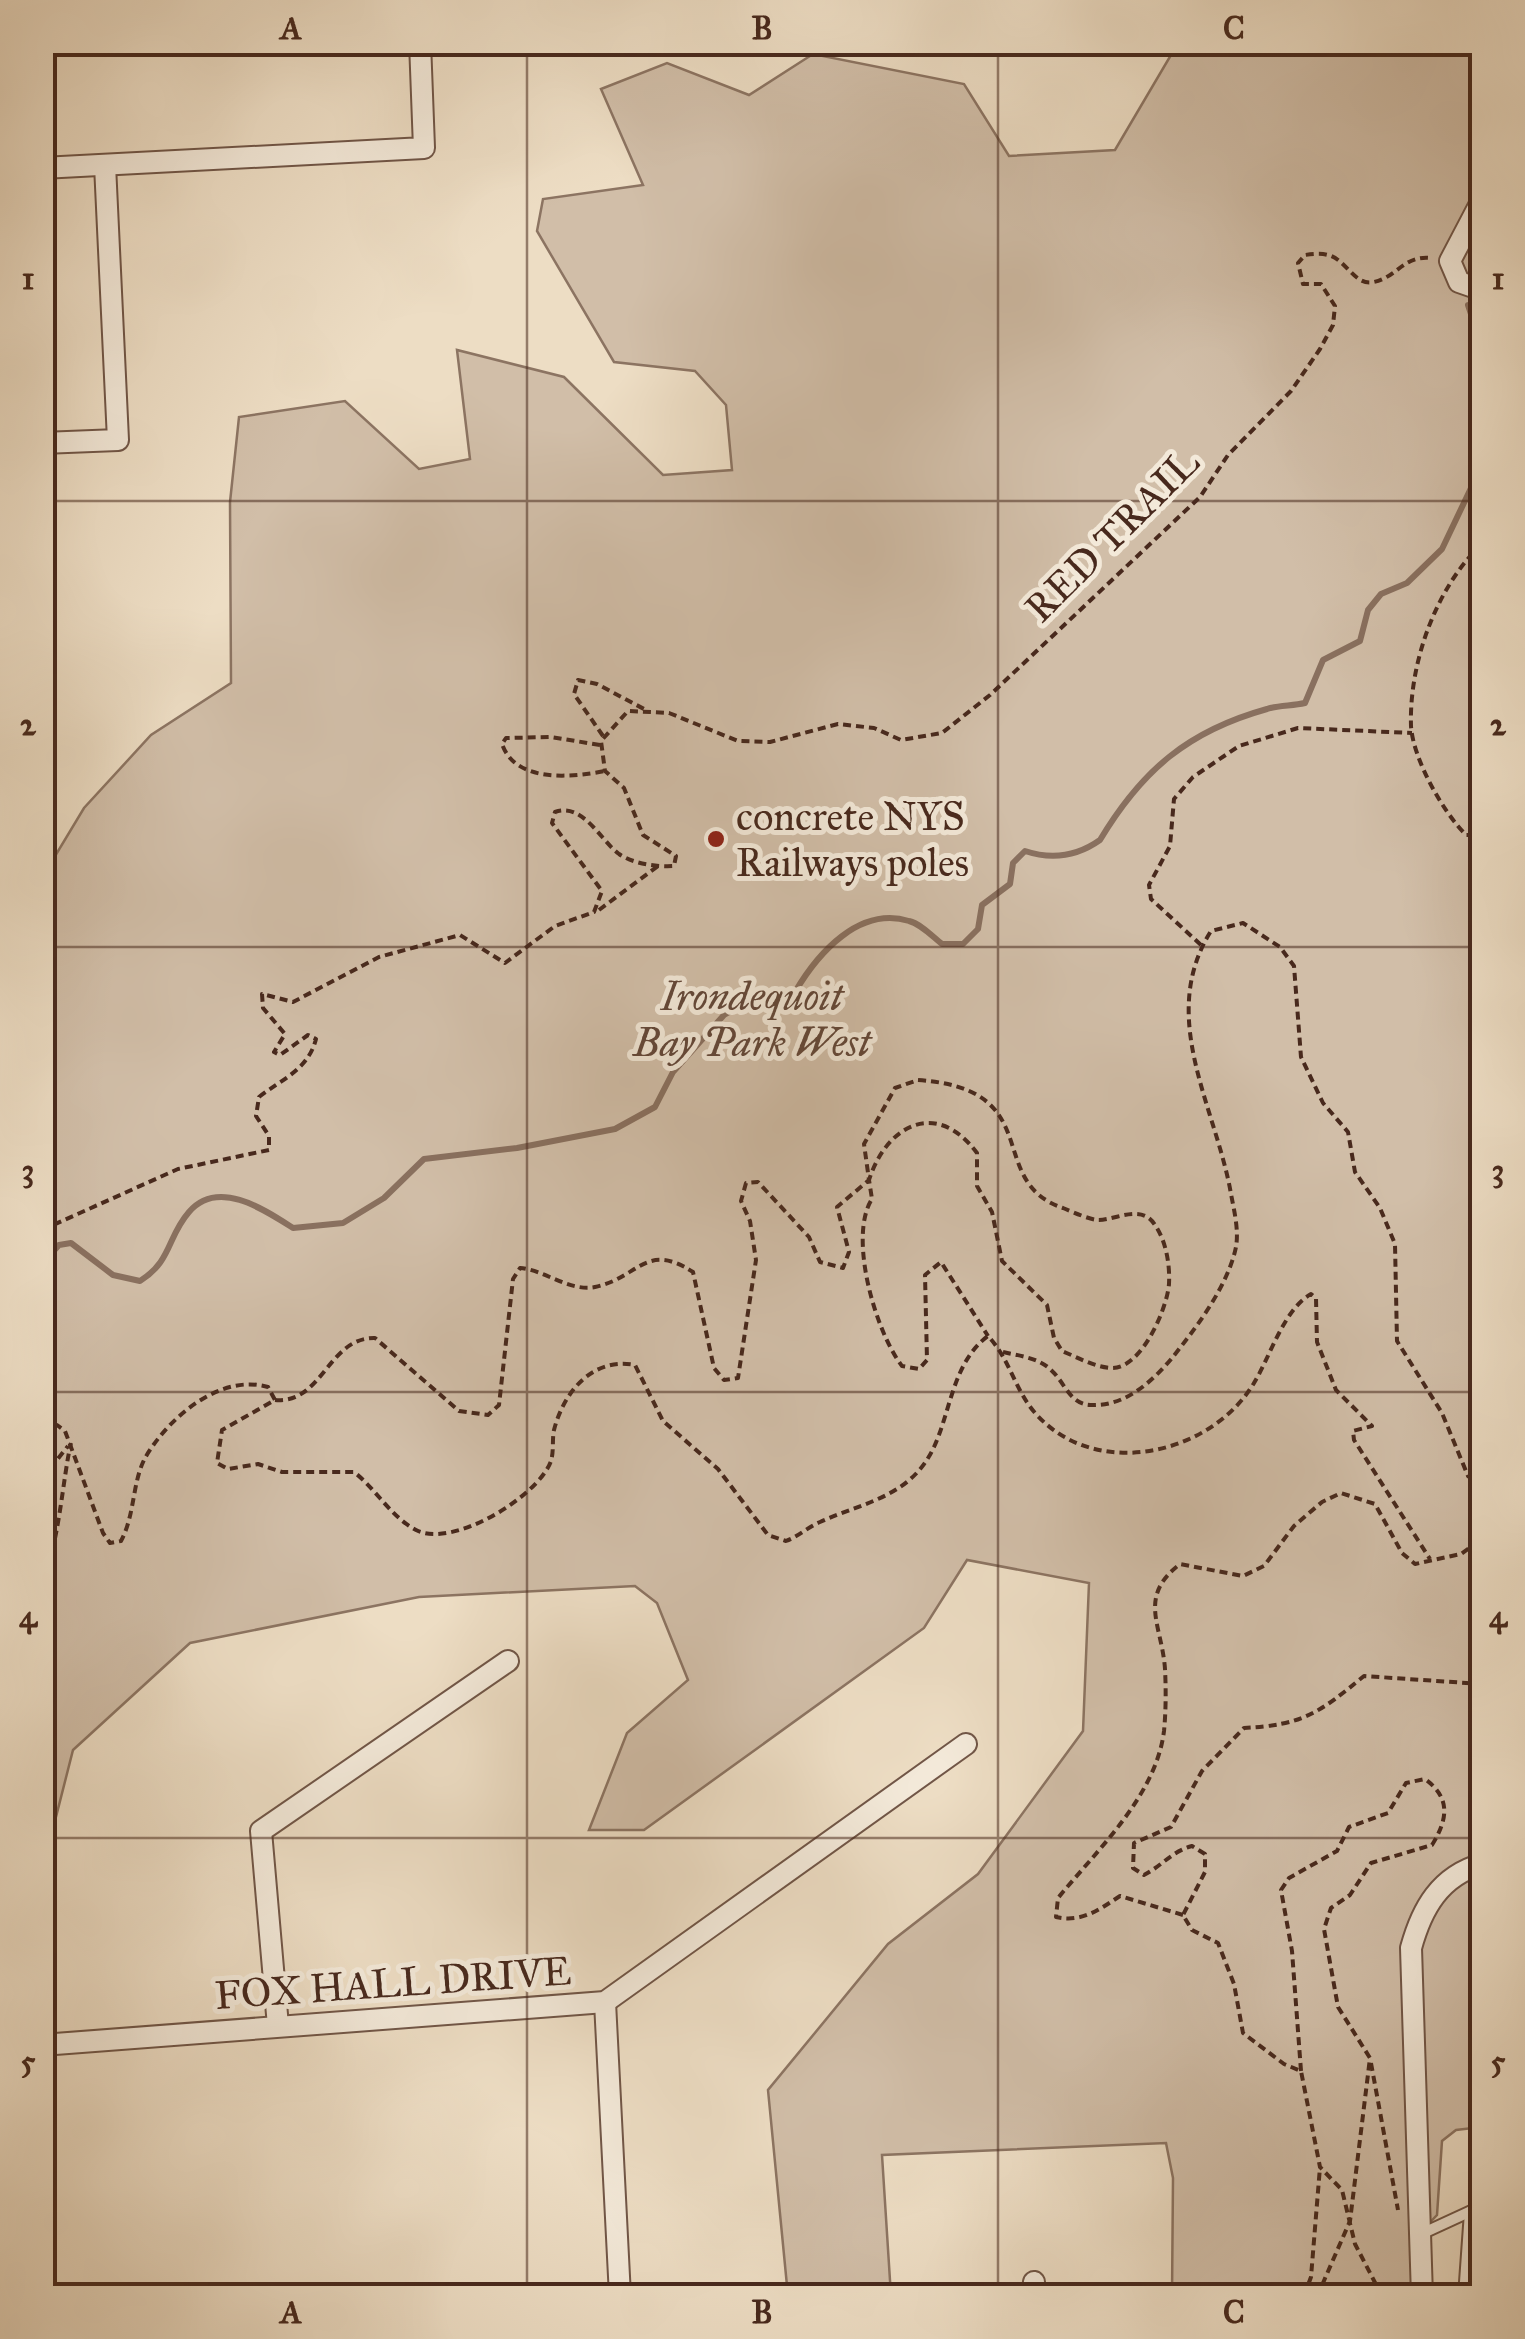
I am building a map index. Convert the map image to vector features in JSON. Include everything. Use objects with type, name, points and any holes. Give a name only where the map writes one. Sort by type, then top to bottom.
[{"type":"street","points":[[42,168],[424,148],[420,42]]},
{"type":"street","points":[[42,443],[118,440],[105,165]]},
{"type":"street","points":[[1482,200],[1450,261],[1459,282],[1482,290]]},
{"type":"street","points":[[278,2026],[261,1831],[508,1661]]},
{"type":"street","name":"FOX HALL DRIVE","points":[[42,2045],[604,2002],[966,1744]]},
{"type":"street","points":[[1422,2296],[1412,2230],[1410,1948],[1419,1919],[1432,1896],[1452,1877],[1482,1864]]},
{"type":"street","points":[[604,2002],[620,2296]]},
{"type":"lane","points":[[1412,2230],[1482,2206]]},
{"type":"lane","points":[[1464,2296],[1470,2212]]},
{"type":"path","name":"RED TRAIL","points":[[604,737],[574,694],[578,680],[597,684],[648,712],[669,713],[738,742],[770,742],[838,724],[874,728],[900,740],[942,733],[990,694],[1200,497],[1228,455],[1291,391],[1320,349],[1332,325],[1335,306],[1321,284],[1303,284],[1298,264],[1305,255],[1326,254],[1338,259],[1362,282],[1373,283],[1413,258],[1450,261]]},
{"type":"path","points":[[1482,544],[1463,562],[1443,594],[1424,644],[1413,691],[1412,733],[1454,822],[1466,835],[1482,834]]},
{"type":"path","points":[[594,912],[602,891],[562,842],[552,824],[555,812],[567,810],[597,826],[623,857],[674,866],[676,856],[643,835],[624,788],[605,771],[600,745],[628,711],[648,712]]},
{"type":"path","points":[[1202,946],[1151,899],[1149,884],[1170,846],[1174,799],[1193,776],[1248,742],[1298,728],[1412,733]]},
{"type":"path","points":[[600,745],[534,736],[506,738],[502,744],[507,754],[538,774],[573,776],[605,771]]},
{"type":"path","points":[[42,1230],[178,1170],[269,1150],[269,1136],[256,1116],[260,1097],[307,1062],[316,1039],[308,1035],[280,1056],[274,1052],[285,1034],[263,1008],[262,994],[292,1002],[379,957],[460,934],[480,944],[496,961],[505,963],[556,926],[594,912],[658,866]]},
{"type":"path","points":[[1003,1352],[1035,1359],[1052,1370],[1070,1395],[1084,1406],[1106,1405],[1152,1382],[1217,1292],[1236,1247],[1236,1221],[1220,1146],[1189,1052],[1196,959],[1211,931],[1243,923],[1280,947],[1294,966],[1302,1057],[1323,1103],[1348,1132],[1355,1172],[1380,1208],[1395,1244],[1397,1341],[1442,1413],[1468,1476],[1482,1486]]},
{"type":"path","points":[[988,1336],[964,1366],[934,1449],[912,1478],[886,1498],[818,1522],[786,1541],[768,1535],[718,1470],[663,1421],[635,1365],[618,1362],[585,1378],[571,1391],[554,1428],[551,1461],[535,1481],[488,1519],[445,1531],[420,1532],[410,1526],[354,1472],[282,1472],[258,1464],[228,1469],[217,1463],[216,1447],[222,1430],[275,1400],[290,1402],[306,1394],[355,1340],[375,1338],[385,1342],[420,1381],[458,1411],[488,1415],[499,1405],[513,1278],[520,1268],[541,1270],[562,1282],[589,1288],[614,1282],[654,1258],[673,1259],[693,1272],[714,1368],[724,1380],[738,1378],[756,1260],[750,1221],[741,1201],[746,1183],[758,1182],[774,1197],[808,1237],[820,1262],[843,1268],[849,1252],[837,1208],[870,1180],[900,1130],[919,1122],[958,1131],[977,1153],[977,1186],[992,1212],[1002,1261],[1047,1305],[1054,1338],[1062,1351],[1114,1368],[1128,1362],[1163,1310],[1169,1284],[1167,1259],[1152,1220],[1139,1214],[1098,1220],[1041,1199],[1020,1175],[1013,1136],[1003,1116],[954,1082],[918,1080],[896,1088],[864,1144],[870,1180],[872,1199],[861,1216],[860,1247],[884,1340],[902,1366],[919,1369],[927,1360],[925,1275],[941,1262],[988,1336],[1003,1352],[1036,1414],[1060,1434],[1090,1450],[1166,1450],[1202,1436],[1217,1424],[1252,1386],[1277,1338],[1312,1294],[1316,1298],[1317,1342],[1336,1390],[1372,1426],[1356,1428],[1354,1440],[1430,1560]]},
{"type":"path","points":[[42,1430],[57,1425],[71,1442],[110,1543],[121,1541],[130,1524],[144,1460],[200,1398],[256,1384],[268,1386],[275,1400]]},
{"type":"path","points":[[42,1479],[71,1442]]},
{"type":"path","points":[[42,1574],[55,1550],[57,1508],[71,1442]]},
{"type":"path","points":[[1301,2070],[1284,2064],[1243,2033],[1234,1984],[1218,1943],[1192,1930],[1183,1915],[1120,1896],[1093,1914],[1069,1920],[1056,1917],[1058,1898],[1140,1797],[1164,1734],[1165,1666],[1153,1606],[1162,1578],[1180,1564],[1243,1576],[1264,1566],[1294,1526],[1322,1502],[1341,1492],[1375,1504],[1402,1553],[1415,1564],[1460,1554],[1482,1539]]},
{"type":"path","points":[[1183,1915],[1205,1872],[1205,1854],[1192,1846],[1172,1852],[1162,1866],[1144,1875],[1133,1868],[1134,1843],[1171,1827],[1190,1800],[1202,1771],[1244,1728],[1286,1726],[1312,1718],[1364,1676],[1391,1674],[1482,1684]]},
{"type":"path","points":[[1304,2296],[1311,2277],[1320,2167],[1301,2070],[1292,1951],[1281,1890],[1289,1878],[1337,1851],[1350,1827],[1388,1812],[1406,1783],[1425,1779],[1444,1800],[1442,1829],[1432,1844],[1371,1863],[1350,1895],[1331,1908],[1324,1929],[1338,2007],[1370,2058],[1388,2172],[1398,2210],[1412,2230]]},
{"type":"path","points":[[1322,2296],[1323,2283],[1350,2221],[1370,2058]]},
{"type":"path","points":[[1320,2167],[1342,2190],[1358,2254],[1382,2296]]},
{"type":"green space","name":"Irondequoit Bay Park West","points":[[1178,43],[1482,43],[1482,2127],[1456,2130],[1442,2141],[1437,2215],[1418,2235],[1422,2296],[1172,2296],[1173,2178],[1166,2143],[882,2155],[891,2296],[788,2296],[768,2090],[888,1944],[978,1874],[1083,1731],[1089,1583],[967,1560],[924,1628],[644,1830],[589,1830],[627,1733],[688,1680],[657,1603],[635,1586],[419,1597],[190,1643],[73,1750],[43,1868],[43,876],[84,808],[151,735],[231,683],[230,502],[239,417],[345,401],[419,469],[470,459],[457,350],[564,377],[663,475],[732,470],[726,405],[695,371],[614,362],[537,231],[543,199],[643,185],[601,89],[667,63],[749,95],[813,54],[964,84],[1009,156],[1115,150]]},
{"type":"waterway","points":[[1468,305],[1482,347]]},
{"type":"waterway","points":[[42,1264],[59,1245],[71,1243],[113,1275],[140,1281],[158,1265],[182,1221],[201,1202],[227,1197],[241,1200],[293,1228],[343,1223],[384,1198],[424,1159],[517,1148],[615,1129],[655,1107],[673,1072],[724,1015],[751,1000],[795,992],[828,948],[857,927],[891,918],[922,927],[942,944],[963,944],[978,929],[982,905],[1010,884],[1013,863],[1025,851],[1064,855],[1091,846],[1100,840],[1133,793],[1170,756],[1239,718],[1305,703],[1323,660],[1360,641],[1368,610],[1381,594],[1407,583],[1442,549],[1482,465]]},
{"type":"place","name":"concrete NYS Railways poles","points":[[716,839]]}]
